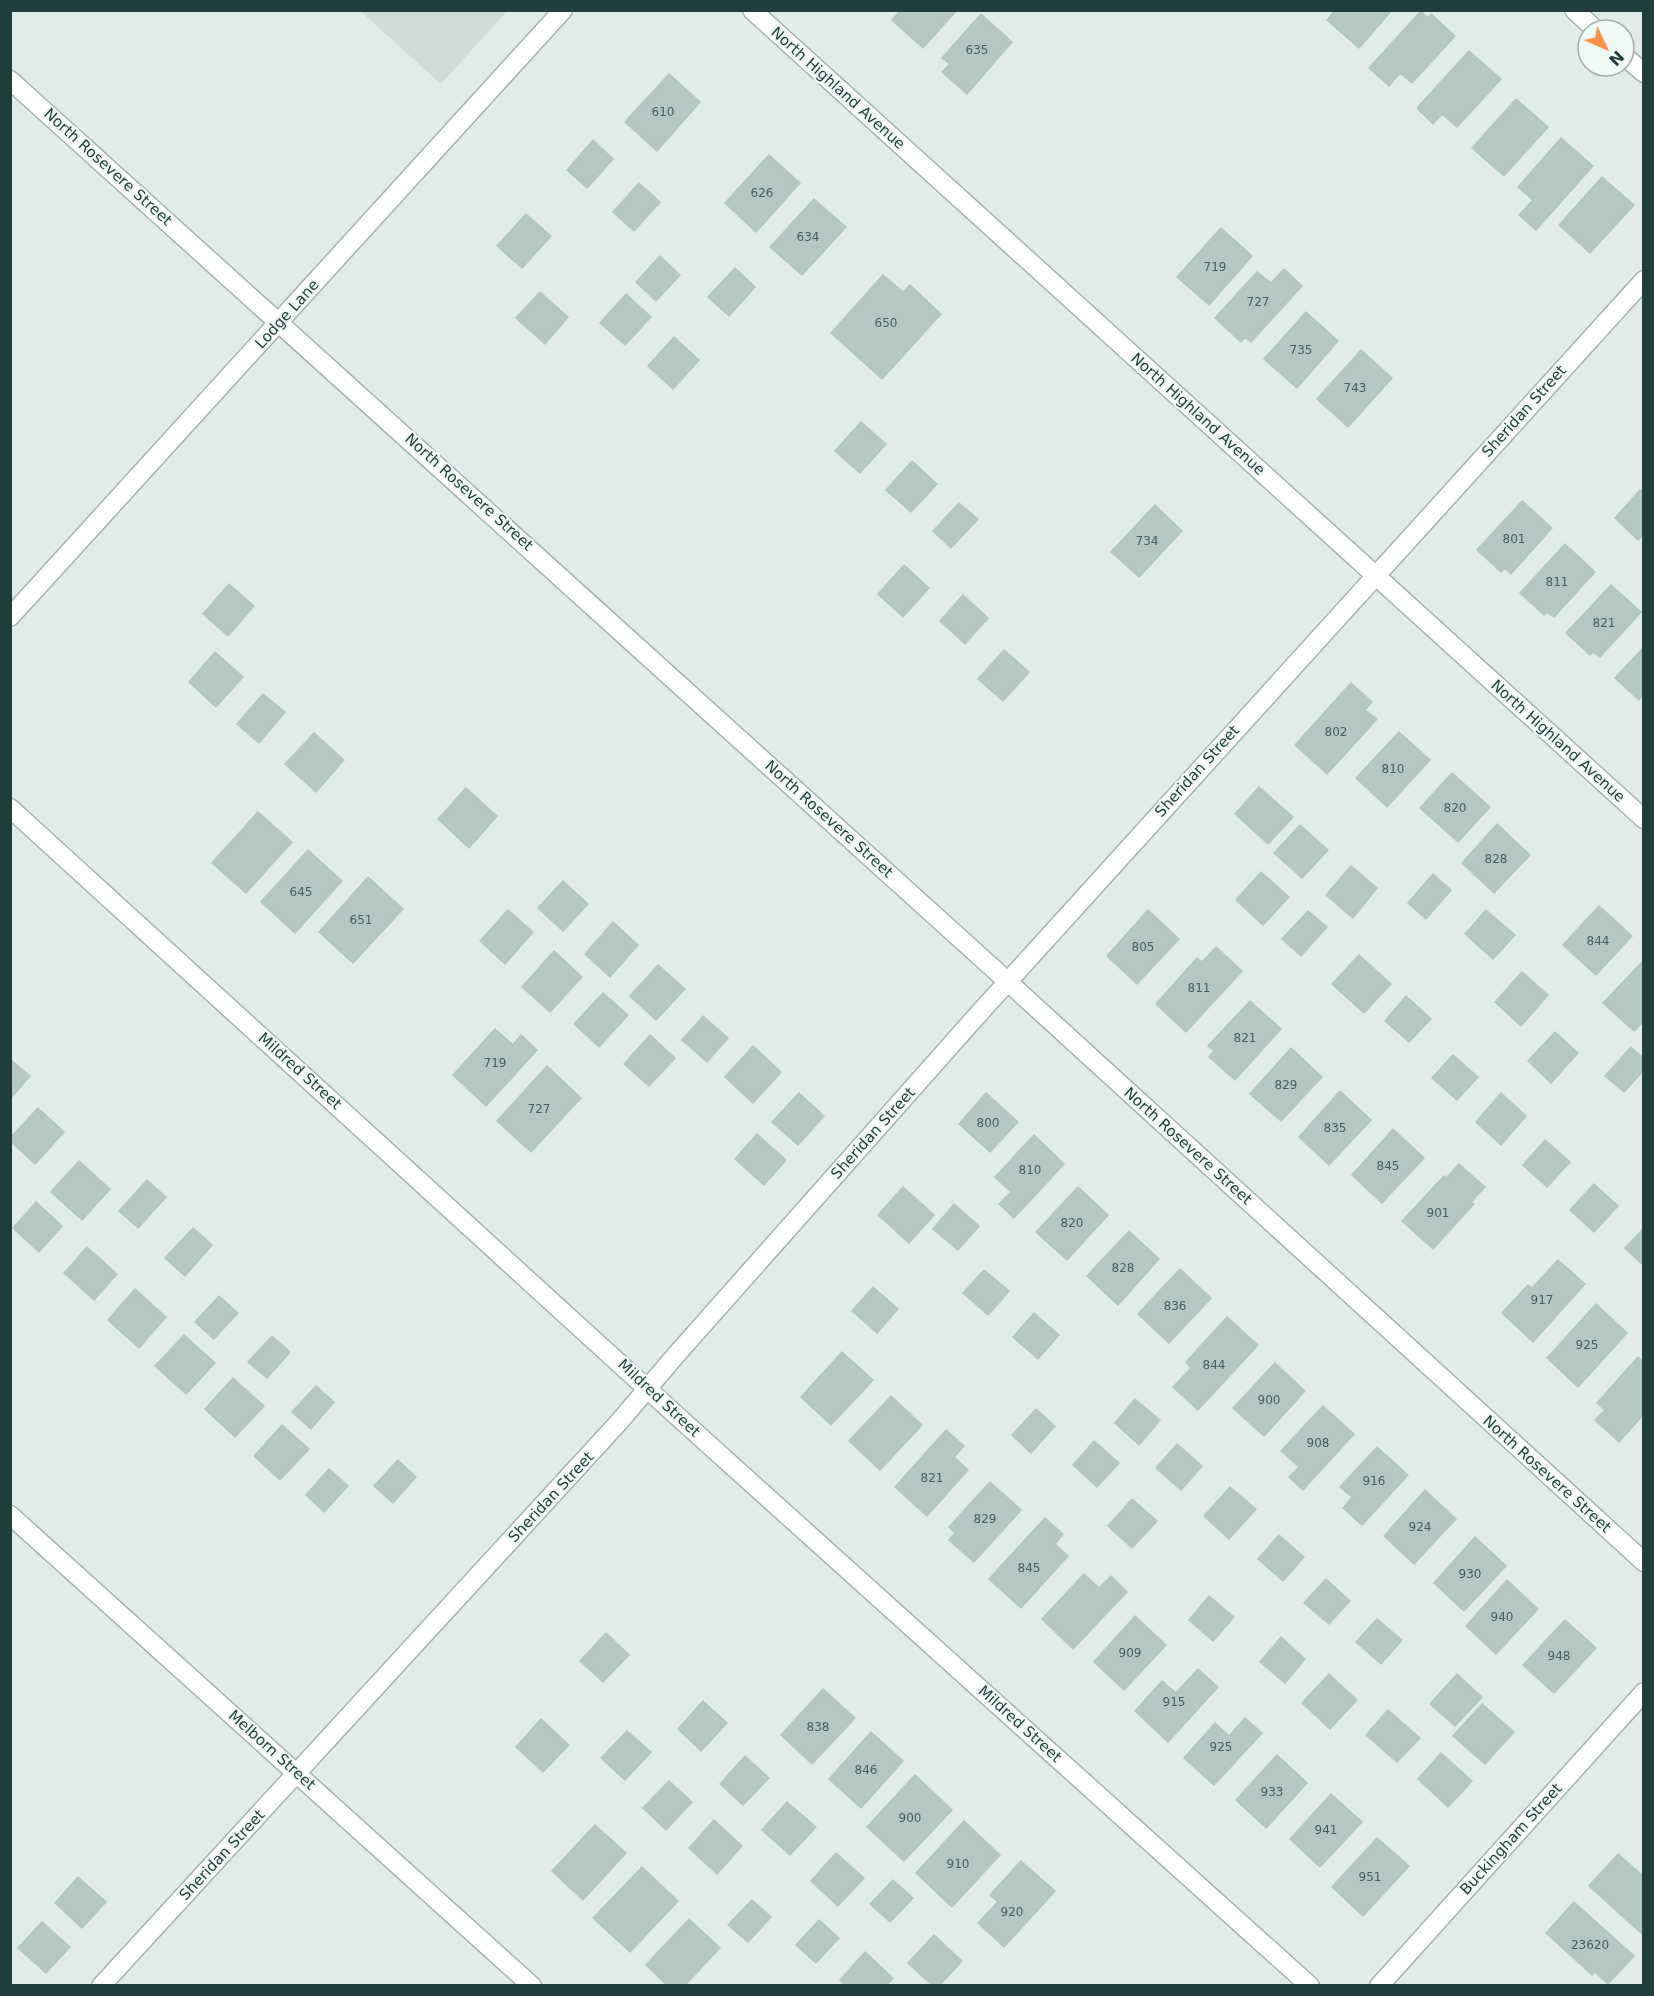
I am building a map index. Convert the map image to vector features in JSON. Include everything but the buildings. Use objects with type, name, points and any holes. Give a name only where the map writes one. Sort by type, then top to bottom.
[{"type":"street","name":"Lodge Lane","points":[[10,617],[562,10]]},
{"type":"street","name":"North Highland Avenue","points":[[752,10],[1644,819]]},
{"type":"street","name":"North Rosevere Street","points":[[10,80],[1008,981],[1644,1562]]},
{"type":"street","name":"Sheridan Street","points":[[101,1986],[620,1422],[647,1388],[1008,981],[1644,280]]},
{"type":"street","name":"Mildred Street","points":[[10,808],[647,1388],[1310,1986]]},
{"type":"street","name":"Melborn Street","points":[[10,1515],[532,1986]]},
{"type":"street","name":"Buckingham Street","points":[[1379,1986],[1644,1692]]},
{"type":"shaded area","points":[[360,11],[507,11],[441,84]]}]
